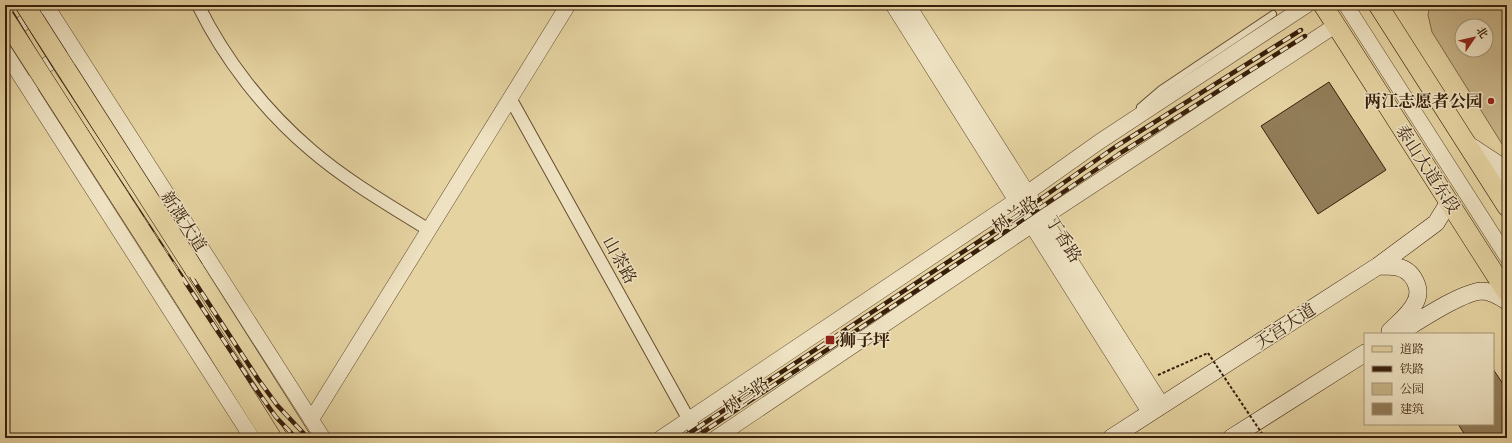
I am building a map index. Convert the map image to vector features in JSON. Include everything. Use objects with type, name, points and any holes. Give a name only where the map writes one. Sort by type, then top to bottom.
[{"type":"main road","name":"新溉大道","points":[[25,5],[301,438]]},
{"type":"main road","name":"泰山大道东段","points":[[1323,5],[1507,293]]},
{"type":"main road","points":[[1378,5],[1507,207]]},
{"type":"main road","points":[[5,19],[272,438]]},
{"type":"main road","name":"天宫大道","points":[[1111,438],[1378,266],[1436,223],[1449,202]]},
{"type":"main road","points":[[1378,266],[1398,267],[1405,270],[1411,275],[1419,289],[1418,296],[1410,311],[1388,333]]},
{"type":"main road","points":[[1399,333],[1456,299],[1468,294],[1481,291],[1489,292],[1507,301]]},
{"type":"main road","points":[[1231,438],[1364,354]]},
{"type":"street","points":[[5,32],[14,29],[31,18],[41,5]]},
{"type":"street","name":"新溉大道","points":[[46,5],[323,438]]},
{"type":"street","points":[[198,5],[217,40],[244,80],[274,114],[305,145],[356,184],[429,230]]},
{"type":"street","points":[[311,420],[568,5]]},
{"type":"street","name":"丁香路","points":[[893,5],[1022,196]]},
{"type":"street","name":"丁香路","points":[[908,5],[1022,196],[1156,409]]},
{"type":"street","points":[[661,438],[1022,196],[1099,142],[1307,5]]},
{"type":"street","points":[[1346,5],[1507,258]]},
{"type":"street","name":"树兰路","points":[[716,438],[1336,24]]},
{"type":"street","points":[[5,52],[252,438]]},
{"type":"street","points":[[37,103],[34,85],[39,70],[54,60],[69,60],[86,68]]},
{"type":"street","points":[[1400,91],[1427,168]]},
{"type":"street","name":"山茶路","points":[[510,98],[699,438]]},
{"type":"street","points":[[1466,142],[1498,163],[1507,177]]},
{"type":"street","name":"丁香路","points":[[1038,222],[1146,380],[1156,409]]},
{"type":"lane","points":[[1099,142],[1161,89],[1272,14]]},
{"type":"path","points":[[1146,380],[1208,353],[1265,438]]},
{"type":"green space","name":"两江志愿者公园","points":[[1430,5],[1507,5],[1507,152],[1432,32],[1428,15]]},
{"type":"building","points":[[1329,82],[1386,170],[1318,214],[1261,126]]},
{"type":"building","points":[[1494,370],[1507,390],[1507,438],[1467,438],[1459,425],[1494,425]]},
{"type":"railway","points":[[7,5],[46,70],[253,385],[276,417],[296,438]]},
{"type":"railway","points":[[16,5],[54,66],[258,379],[277,405],[308,438]]},
{"type":"railway","points":[[682,438],[996,230],[1115,147],[1301,30]]},
{"type":"railway","points":[[694,438],[999,236],[1119,154],[1305,36]]},
{"type":"place","name":"两江志愿者公园","points":[[1491,101]]},
{"type":"place","name":"狮子坪","points":[[830,340]]}]
